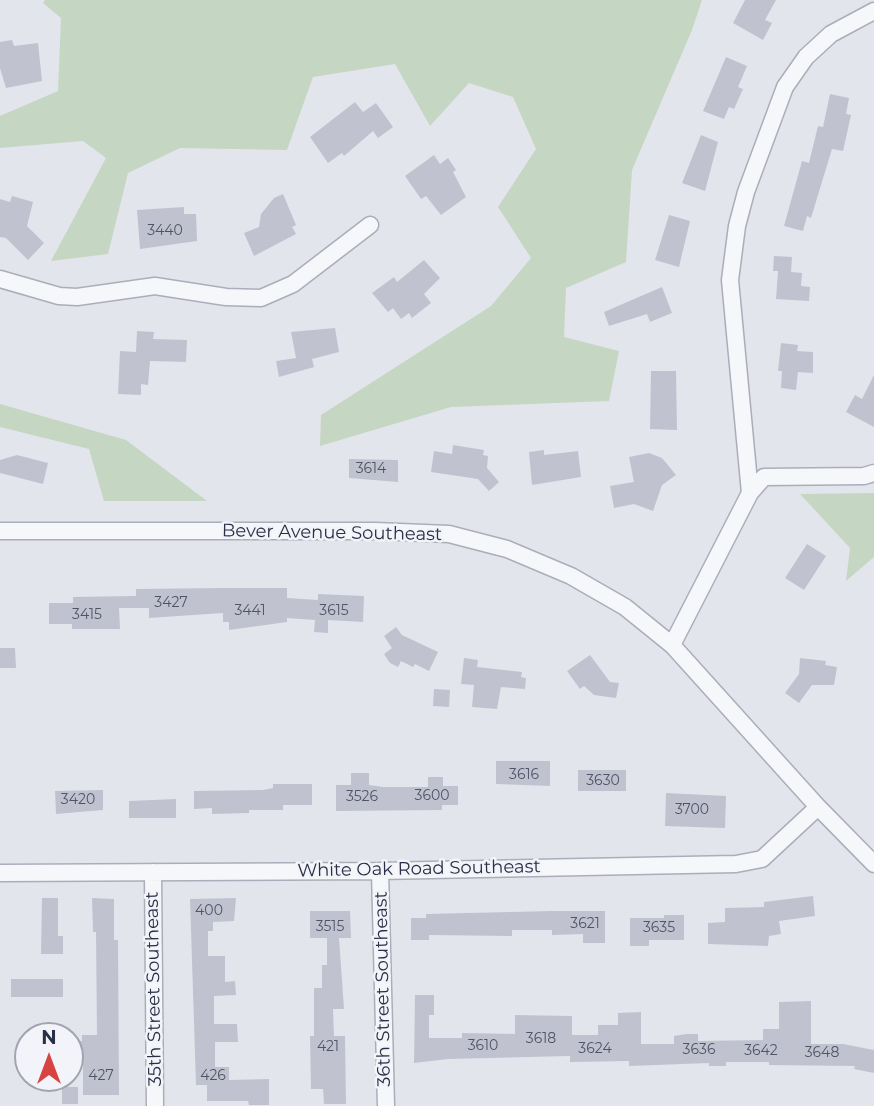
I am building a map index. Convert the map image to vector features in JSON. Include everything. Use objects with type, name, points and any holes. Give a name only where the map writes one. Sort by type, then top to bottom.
[{"type":"street","points":[[750,493],[730,280],[737,226],[746,192],[785,87],[806,57],[831,34],[874,10]]},
{"type":"street","points":[[0,279],[77,298],[135,286],[155,286],[226,297],[261,298],[293,284],[370,225]]},
{"type":"street","points":[[673,645],[750,493],[764,477],[864,476],[874,473]]},
{"type":"street","name":"Bever Avenue Southeast","points":[[0,531],[375,531],[449,534],[508,549],[571,576],[625,607],[673,645],[817,807],[874,864]]},
{"type":"street","name":"White Oak Road Southeast","points":[[0,873],[380,872],[736,864],[762,859],[817,807]]},
{"type":"street","name":"35th Street Southeast","points":[[153,872],[155,1106]]},
{"type":"street","name":"36th Street Southeast","points":[[380,872],[386,1106]]},
{"type":"green space","points":[[45,0],[702,0],[692,30],[632,170],[626,262],[566,288],[564,337],[619,351],[609,401],[451,407],[320,446],[321,415],[491,306],[531,258],[498,207],[536,149],[513,97],[469,83],[430,126],[395,64],[313,77],[287,150],[180,148],[128,173],[108,254],[51,261],[106,158],[83,141],[0,148],[0,116],[58,91],[61,18],[43,3]]},
{"type":"green space","points":[[0,404],[126,440],[207,501],[104,501],[89,449],[0,427]]},
{"type":"green space","points":[[874,493],[874,557],[846,581],[850,548],[800,494]]},
{"type":"building","points":[[745,0],[776,0],[765,20],[772,23],[763,40],[733,23]]},
{"type":"building","points":[[12,40],[14,46],[38,43],[42,81],[6,88],[0,68],[0,42]]},
{"type":"building","points":[[726,57],[747,66],[738,87],[743,89],[734,109],[729,107],[724,119],[703,111]]},
{"type":"building","points":[[830,94],[849,98],[846,114],[851,115],[843,151],[832,149],[811,218],[807,216],[803,231],[784,226],[802,161],[809,163],[818,126],[823,127]]},
{"type":"building","points":[[355,102],[363,112],[376,103],[393,127],[378,138],[373,131],[344,156],[342,153],[328,163],[310,137]]},
{"type":"building","points":[[701,135],[718,142],[705,191],[682,183]]},
{"type":"building","points":[[434,155],[440,164],[448,158],[456,170],[453,172],[466,197],[441,215],[426,196],[421,199],[405,176]]},
{"type":"building","points":[[283,194],[296,225],[292,227],[296,234],[254,256],[244,233],[259,227],[261,214],[274,198]]},
{"type":"building","points":[[12,196],[33,202],[27,226],[44,243],[28,260],[6,238],[0,237],[0,199],[10,202]]},
{"type":"building","points":[[184,207],[184,214],[196,214],[197,241],[140,249],[137,210]]},
{"type":"building","points":[[669,215],[690,221],[679,267],[655,260]]},
{"type":"building","points":[[774,256],[792,257],[791,272],[802,273],[801,286],[810,287],[809,301],[776,299],[778,271],[773,271]]},
{"type":"building","points":[[424,260],[440,278],[424,294],[431,303],[412,318],[409,313],[401,319],[393,308],[388,312],[372,293],[394,277],[397,282]]},
{"type":"building","points":[[662,287],[672,313],[650,322],[647,314],[609,326],[604,312]]},
{"type":"building","points":[[335,328],[339,352],[312,359],[314,367],[279,377],[276,361],[296,358],[291,332]]},
{"type":"building","points":[[137,331],[154,332],[153,339],[187,340],[186,362],[150,361],[148,385],[141,384],[141,395],[118,394],[120,351],[136,352]]},
{"type":"building","points":[[781,343],[798,345],[797,351],[813,352],[813,373],[798,372],[796,390],[781,388],[782,371],[778,371]]},
{"type":"building","points":[[651,371],[676,371],[677,430],[650,429]]},
{"type":"building","points":[[874,375],[874,427],[846,412],[855,395],[862,399]]},
{"type":"building","points":[[453,445],[484,450],[483,455],[488,456],[487,468],[499,482],[489,491],[478,479],[431,472],[434,451],[452,454]]},
{"type":"building","points":[[544,450],[544,455],[578,451],[581,477],[532,485],[529,452]]},
{"type":"building","points":[[649,453],[662,458],[676,475],[662,485],[653,511],[634,504],[614,508],[610,486],[634,482],[629,457]]},
{"type":"building","points":[[17,455],[48,463],[43,484],[0,473],[0,460]]},
{"type":"building","points":[[349,459],[398,460],[398,482],[349,478]]},
{"type":"building","points":[[807,544],[826,556],[804,590],[785,578]]},
{"type":"building","points":[[287,588],[287,598],[318,600],[318,594],[364,596],[363,622],[328,620],[328,633],[314,632],[315,620],[287,618],[287,622],[229,630],[229,622],[223,622],[223,613],[149,618],[149,608],[119,608],[120,629],[72,629],[72,624],[49,624],[49,603],[73,603],[73,597],[136,596],[136,589]]},
{"type":"building","points":[[396,627],[402,635],[438,652],[429,671],[401,661],[398,667],[390,663],[384,654],[392,648],[384,636]]},
{"type":"building","points":[[0,648],[15,648],[16,668],[0,668]]},
{"type":"building","points":[[590,655],[610,682],[619,683],[616,698],[594,695],[584,686],[580,689],[567,671]]},
{"type":"building","points":[[464,658],[478,660],[477,667],[522,672],[521,677],[526,678],[525,689],[501,687],[497,709],[472,707],[474,685],[461,684]]},
{"type":"building","points":[[800,658],[826,661],[825,665],[837,667],[834,685],[812,685],[799,703],[785,693],[799,674]]},
{"type":"building","points":[[434,689],[450,690],[449,707],[433,706]]},
{"type":"building","points":[[496,761],[550,761],[550,786],[496,784]]},
{"type":"building","points":[[578,770],[626,770],[626,791],[578,791]]},
{"type":"building","points":[[351,773],[369,773],[369,785],[383,787],[428,787],[428,777],[443,777],[443,786],[458,786],[458,805],[442,805],[442,810],[336,811],[336,785],[351,785]]},
{"type":"building","points":[[273,784],[312,784],[312,805],[283,805],[283,810],[249,810],[249,813],[212,814],[212,808],[194,809],[194,791],[263,790],[273,788]]},
{"type":"building","points":[[103,790],[103,810],[56,814],[55,791]]},
{"type":"building","points":[[666,793],[726,796],[725,828],[665,826]]},
{"type":"building","points":[[176,799],[176,818],[129,818],[129,801]]},
{"type":"building","points":[[813,896],[815,916],[779,921],[781,934],[769,936],[768,946],[708,944],[708,923],[725,922],[725,908],[764,907],[764,902]]},
{"type":"building","points":[[42,898],[58,898],[58,936],[63,936],[63,954],[41,954]]},
{"type":"building","points":[[92,898],[114,899],[114,940],[118,940],[119,1095],[83,1095],[84,1035],[97,1035],[96,932],[93,932]]},
{"type":"building","points":[[236,898],[234,921],[213,922],[213,931],[208,931],[208,956],[225,956],[225,982],[235,981],[236,995],[214,996],[214,1024],[237,1024],[238,1042],[215,1042],[215,1067],[229,1067],[229,1080],[269,1079],[269,1105],[249,1105],[248,1101],[207,1101],[207,1085],[196,1085],[190,899]]},
{"type":"building","points":[[310,911],[350,911],[351,938],[339,938],[344,1009],[333,1009],[334,1036],[345,1036],[346,1104],[324,1104],[323,1089],[311,1089],[310,1036],[314,1036],[314,988],[322,988],[322,965],[327,965],[327,938],[310,938]]},
{"type":"building","points":[[605,911],[605,943],[583,943],[583,934],[552,935],[552,930],[512,930],[512,936],[429,935],[429,940],[411,940],[411,918],[426,918],[426,914]]},
{"type":"building","points":[[664,915],[684,915],[684,940],[649,940],[649,946],[630,946],[630,918],[664,918]]},
{"type":"building","points":[[11,979],[63,979],[63,997],[11,997]]},
{"type":"building","points":[[415,995],[434,995],[434,1015],[429,1015],[429,1038],[462,1038],[462,1033],[515,1034],[515,1015],[572,1016],[572,1035],[598,1035],[598,1025],[618,1025],[618,1013],[641,1012],[641,1044],[674,1044],[674,1036],[686,1034],[698,1034],[698,1041],[763,1040],[763,1029],[779,1029],[779,1002],[811,1001],[811,1044],[843,1044],[874,1050],[874,1073],[854,1069],[855,1066],[769,1065],[769,1062],[726,1062],[726,1066],[709,1066],[709,1063],[629,1066],[629,1061],[570,1062],[570,1056],[448,1059],[414,1063]]},
{"type":"building","points":[[62,1092],[78,1092],[78,1104],[62,1104]]}]
